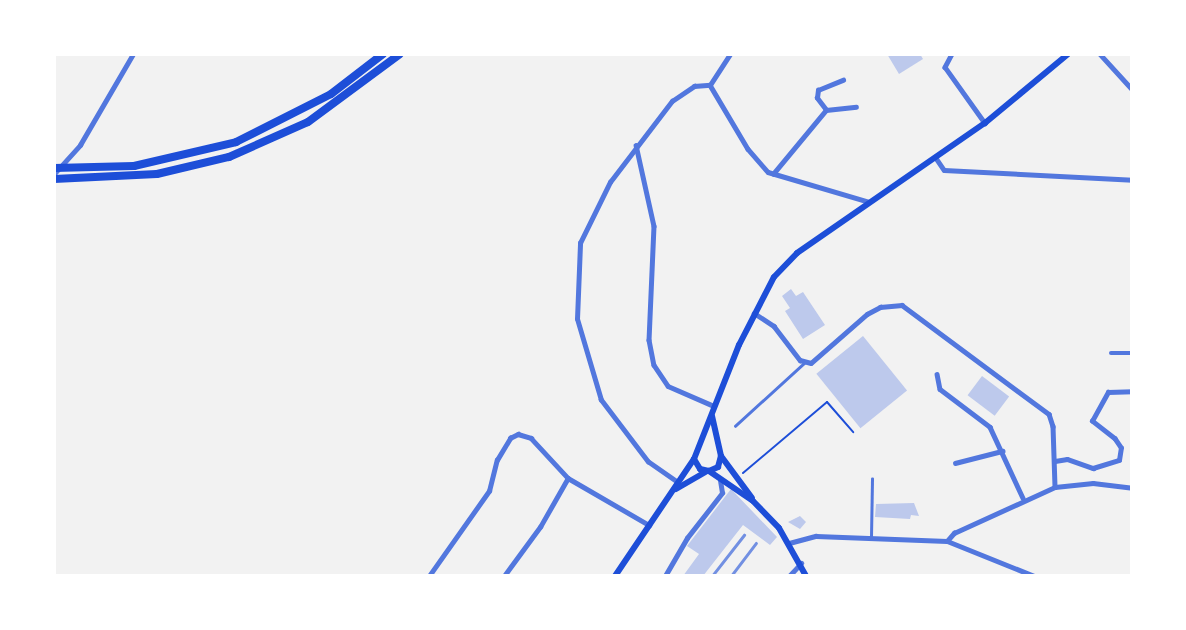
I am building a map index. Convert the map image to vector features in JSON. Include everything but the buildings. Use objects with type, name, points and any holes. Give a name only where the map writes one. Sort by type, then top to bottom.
[{"type":"highway","points":[[54,168],[134,166],[236,142],[331,94],[383,54]]},
{"type":"highway","points":[[54,177],[157,174],[229,157],[308,122],[400,54]]},
{"type":"main road","points":[[615,576],[694,459],[754,313],[774,277],[797,253],[936,158],[1068,54]]},
{"type":"main road","points":[[674,491],[718,467],[719,452],[713,410]]},
{"type":"main road","points":[[698,449],[706,444],[719,452],[753,501],[789,543],[806,576]]},
{"type":"main road","points":[[694,459],[753,501]]},
{"type":"street","points":[[54,177],[70,158],[133,54]]},
{"type":"street","points":[[710,85],[730,54]]},
{"type":"street","points":[[952,54],[945,67],[985,122]]},
{"type":"street","points":[[1100,54],[1132,89]]},
{"type":"street","points":[[826,110],[817,98],[818,90],[843,80]]},
{"type":"street","points":[[677,482],[648,462],[601,400],[577,319],[580,243],[610,182],[672,101],[694,86],[710,85]]},
{"type":"street","points":[[710,85],[748,149],[773,174],[869,202]]},
{"type":"street","points":[[773,174],[826,110],[856,107]]},
{"type":"street","points":[[636,145],[654,226],[649,340],[654,365],[668,386],[713,410]]},
{"type":"street","points":[[936,158],[944,170],[1132,180]]},
{"type":"street","points":[[754,313],[774,326],[805,362],[811,363],[831,349],[867,314],[880,307],[902,306],[1049,414],[1055,461],[1055,487]]},
{"type":"street","points":[[1111,353],[1132,354]]},
{"type":"street","points":[[937,374],[940,389],[990,428],[1023,498]]},
{"type":"street","points":[[1055,461],[1093,468],[1119,460],[1121,448],[1115,439],[1092,421],[1108,392],[1132,391]]},
{"type":"street","points":[[429,576],[489,491],[497,460],[510,438],[518,434],[531,438],[568,478],[649,525]]},
{"type":"street","points":[[955,463],[1002,452]]},
{"type":"street","points":[[665,576],[687,538],[722,494],[718,475]]},
{"type":"street","points":[[504,576],[540,527],[568,478]]},
{"type":"street","points":[[947,541],[954,533],[1023,498],[1055,487],[1093,483],[1132,488]]},
{"type":"street","points":[[789,543],[816,536],[947,541],[1034,576]]},
{"type":"street","points":[[789,576],[801,563]]},
{"type":"lane","points":[[735,426],[805,362]]},
{"type":"lane","points":[[871,537],[872,479]]},
{"type":"path","points":[[734,473],[750,469],[827,402],[853,432]]},
{"type":"railway","points":[[712,576],[744,535]]},
{"type":"railway","points":[[731,576],[756,543]]}]
